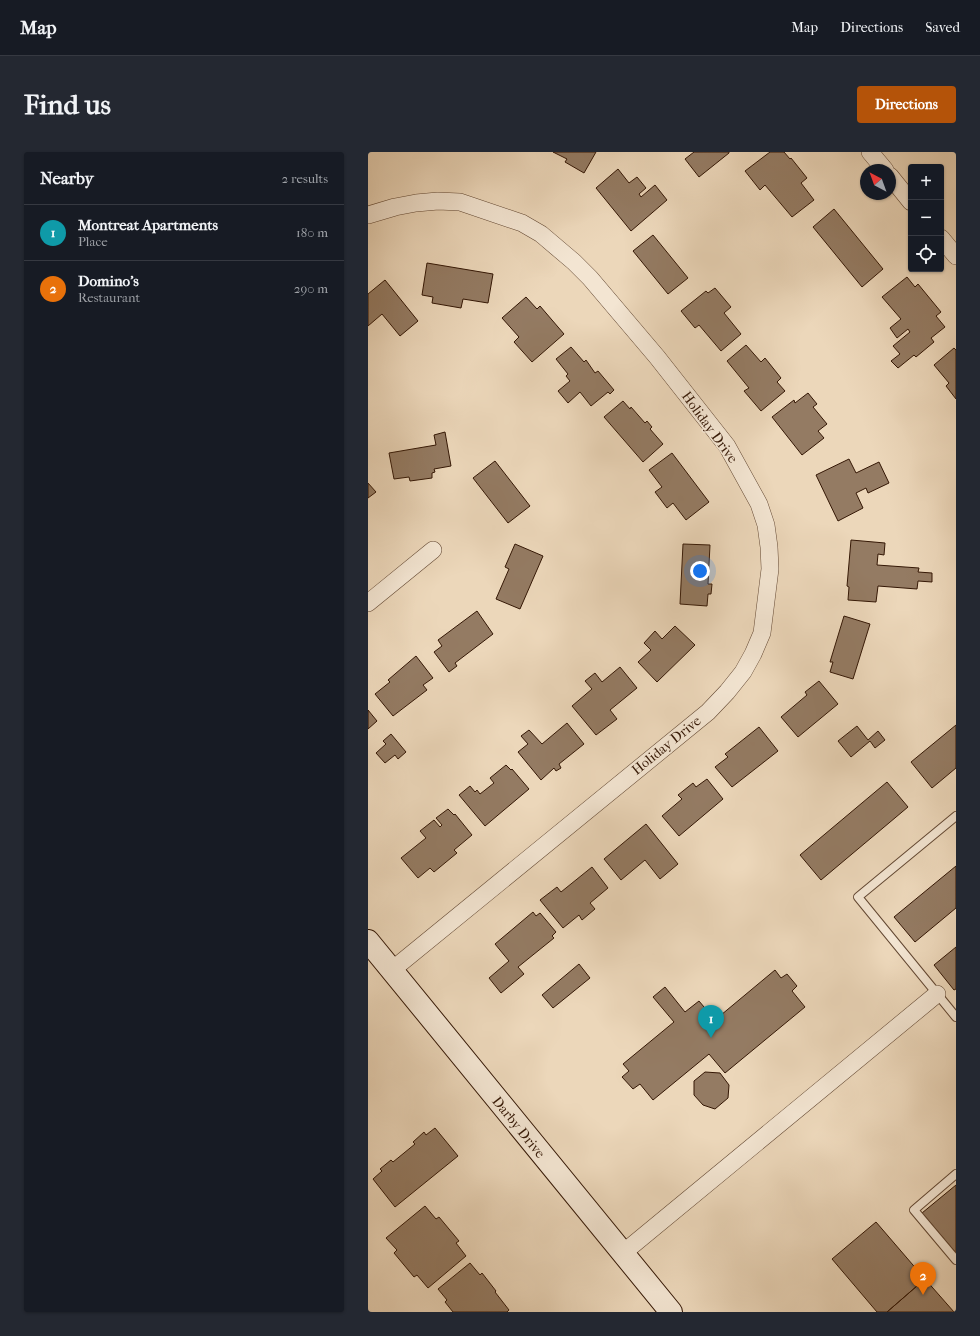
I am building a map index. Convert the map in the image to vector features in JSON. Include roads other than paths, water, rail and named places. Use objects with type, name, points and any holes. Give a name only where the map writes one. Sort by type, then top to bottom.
[{"type":"main road","name":"Darby Drive","points":[[368,941],[671,1312]]},
{"type":"street","points":[[870,152],[880,164]]},
{"type":"street","points":[[896,183],[909,200]]},
{"type":"street","name":"Holiday Drive","points":[[368,215],[395,207],[416,203],[438,201],[460,202],[522,222],[541,234],[574,262],[590,278],[646,344],[727,446],[759,504],[766,525],[770,547],[768,591],[762,633],[743,672],[727,692],[708,712],[392,970]]},
{"type":"street","points":[[944,242],[956,256]]},
{"type":"street","points":[[368,603],[433,550]]},
{"type":"street","points":[[623,1253],[937,994]]},
{"type":"lane","points":[[956,816],[858,897],[956,1017]]},
{"type":"lane","points":[[956,1174],[914,1210],[956,1260]]},
{"type":"place","name":"Montreat Apartments","points":[[711,1038]]},
{"type":"place","name":"Domino's","points":[[923,1295]]}]
